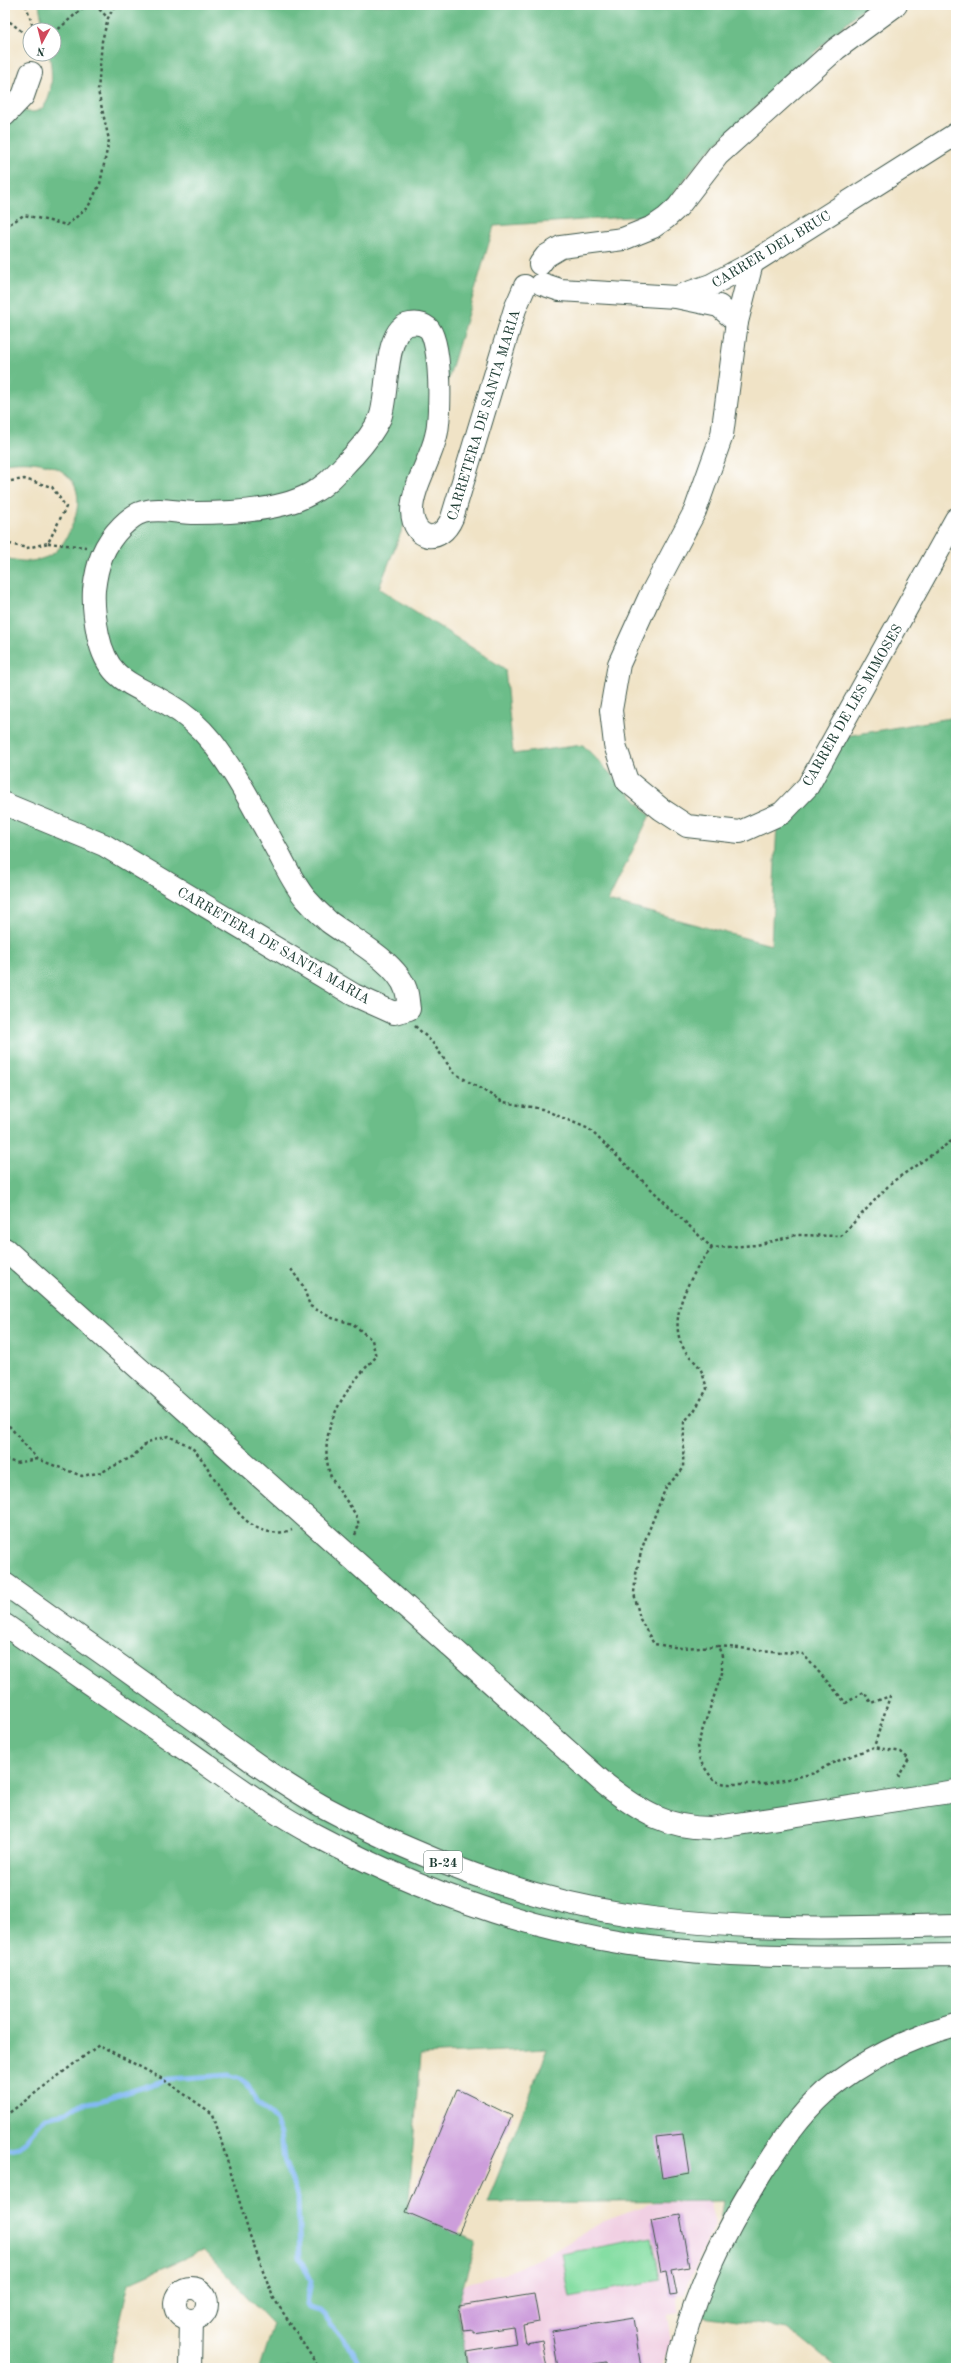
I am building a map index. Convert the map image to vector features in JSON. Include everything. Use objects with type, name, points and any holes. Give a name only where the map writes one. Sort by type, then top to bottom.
[{"type":"main road","name":"CARRETERA DE SANTA MARIA","points":[[5,804],[104,845],[354,994],[394,1013],[409,1009],[406,989],[393,969],[326,919],[304,896],[239,779],[211,741],[194,722],[168,704],[135,689],[110,668],[102,652],[94,614],[96,574],[103,548],[113,535],[130,519],[143,512],[161,510],[193,513],[235,511],[286,504],[308,496],[323,487],[359,449],[380,419],[384,404],[392,343],[399,329],[411,323],[421,324],[428,328],[434,335],[439,406],[437,433],[413,503],[413,517],[418,531],[433,537],[439,535],[449,525],[452,518],[515,309],[535,278],[546,256],[561,246],[624,239],[653,227],[666,218],[678,207],[718,155],[836,49],[896,5]]},
{"type":"main road","points":[[5,115],[23,96],[31,73]]},
{"type":"main road","name":"CARRER DEL BRUC","points":[[535,278],[560,290],[676,297],[711,285],[752,263],[956,134]]},
{"type":"main road","name":"CARRER DE LES MIMOSES","points":[[752,263],[737,322],[722,435],[695,512],[649,598],[619,664],[611,710],[615,745],[627,781],[661,809],[687,826],[740,832],[782,813],[808,786],[956,519]]},
{"type":"main road","points":[[676,297],[719,306],[737,322]]},
{"type":"main road","points":[[5,1249],[313,1522],[606,1785],[642,1811],[660,1820],[692,1828],[730,1826],[956,1791]]},
{"type":"main road","name":"B-24","points":[[5,1584],[246,1756],[320,1805],[393,1842],[472,1874],[561,1900],[637,1916],[739,1926],[861,1927],[956,1925]]},
{"type":"main road","name":"B-24","points":[[5,1625],[235,1784],[314,1834],[389,1871],[462,1902],[553,1928],[644,1946],[738,1955],[861,1957],[956,1955]]},
{"type":"main road","points":[[677,2368],[698,2297],[718,2245],[779,2146],[797,2122],[825,2093],[871,2060],[917,2039],[956,2025]]},
{"type":"main road","points":[[190,2368],[191,2320]]},
{"type":"path","points":[[26,5],[31,22]]},
{"type":"path","points":[[62,25],[86,5]]},
{"type":"path","points":[[95,5],[108,18]]},
{"type":"path","points":[[5,227],[24,215],[68,225],[88,208],[100,184],[109,140],[98,91],[102,41],[108,18],[115,5]]},
{"type":"path","points":[[5,18],[22,32]]},
{"type":"path","points":[[5,482],[24,479],[52,486],[66,507],[48,543]]},
{"type":"path","points":[[5,543],[27,548],[48,543],[103,548]]},
{"type":"path","points":[[400,1012],[432,1042],[454,1073],[503,1102],[542,1109],[589,1129],[712,1248]]},
{"type":"path","points":[[874,1747],[890,1696],[871,1703],[864,1692],[846,1703],[803,1654],[718,1646],[681,1648],[654,1644],[640,1619],[634,1592],[642,1548],[649,1529],[666,1487],[683,1469],[684,1422],[694,1411],[707,1389],[700,1369],[683,1349],[679,1331],[679,1310],[684,1294],[697,1266],[712,1248],[757,1245],[796,1235],[840,1236],[892,1182],[956,1138]]},
{"type":"path","points":[[291,1269],[303,1286],[310,1306],[332,1318],[353,1324],[372,1340],[376,1357],[363,1370],[338,1404],[329,1425],[327,1438],[330,1474],[344,1500],[358,1520],[358,1530],[345,1551]]},
{"type":"path","points":[[5,1421],[37,1459],[82,1476],[102,1472],[132,1457],[148,1442],[168,1436],[194,1449],[233,1507],[252,1526],[272,1532],[290,1531],[313,1522]]},
{"type":"path","points":[[5,1459],[16,1463],[37,1459]]},
{"type":"path","points":[[718,1646],[722,1656],[722,1673],[697,1746],[700,1761],[714,1781],[726,1784],[766,1784],[814,1774],[830,1764],[874,1747],[901,1752],[909,1759],[895,1783]]},
{"type":"path","points":[[5,2116],[99,2046],[161,2078],[213,2114],[249,2234],[273,2297],[319,2368]]},
{"type":"shaded area","points":[[677,2194],[708,2196],[715,2223],[684,2294],[677,2295],[678,2313],[667,2315],[671,2343],[661,2368],[453,2368],[455,2291],[470,2282],[504,2274],[549,2254],[607,2219]]},
{"type":"green space","points":[[39,5],[870,5],[856,14],[707,152],[656,215],[494,226],[407,517],[379,588],[505,669],[513,754],[583,745],[650,815],[608,901],[771,945],[777,823],[800,812],[846,736],[956,717],[956,2368],[837,2368],[788,2329],[704,2316],[723,2201],[487,2203],[548,2049],[420,2055],[408,2212],[476,2241],[457,2308],[468,2368],[259,2368],[273,2324],[203,2250],[129,2283],[109,2368],[5,2368],[5,558],[19,561],[32,561],[46,557],[55,552],[65,540],[70,530],[77,511],[78,496],[74,483],[65,474],[54,467],[39,463],[5,463],[5,97],[22,110],[28,112],[37,111],[44,106],[48,99],[51,80],[50,62],[62,62],[62,22],[42,22]]},
{"type":"green space","points":[[652,2237],[660,2280],[570,2297],[562,2254]]},
{"type":"building","points":[[457,2089],[512,2116],[458,2234],[406,2212]]},
{"type":"building","points":[[683,2134],[689,2173],[662,2178],[656,2137]]},
{"type":"building","points":[[680,2215],[689,2267],[672,2270],[677,2295],[670,2296],[666,2271],[661,2272],[651,2220]]},
{"type":"building","points":[[534,2294],[539,2322],[523,2325],[526,2343],[542,2340],[547,2368],[469,2368],[467,2352],[516,2344],[513,2327],[473,2333],[473,2330],[463,2331],[459,2306]]},
{"type":"building","points":[[633,2318],[641,2368],[606,2368],[605,2362],[593,2364],[593,2368],[558,2368],[552,2331]]},
{"type":"waterway","points":[[5,2150],[20,2147],[46,2117],[66,2113],[79,2104],[100,2101],[169,2079],[229,2075],[241,2079],[248,2085],[257,2102],[276,2122],[281,2134],[284,2160],[298,2198],[300,2259],[311,2280],[307,2305],[309,2308],[320,2311],[324,2315],[353,2351],[361,2368]]}]
